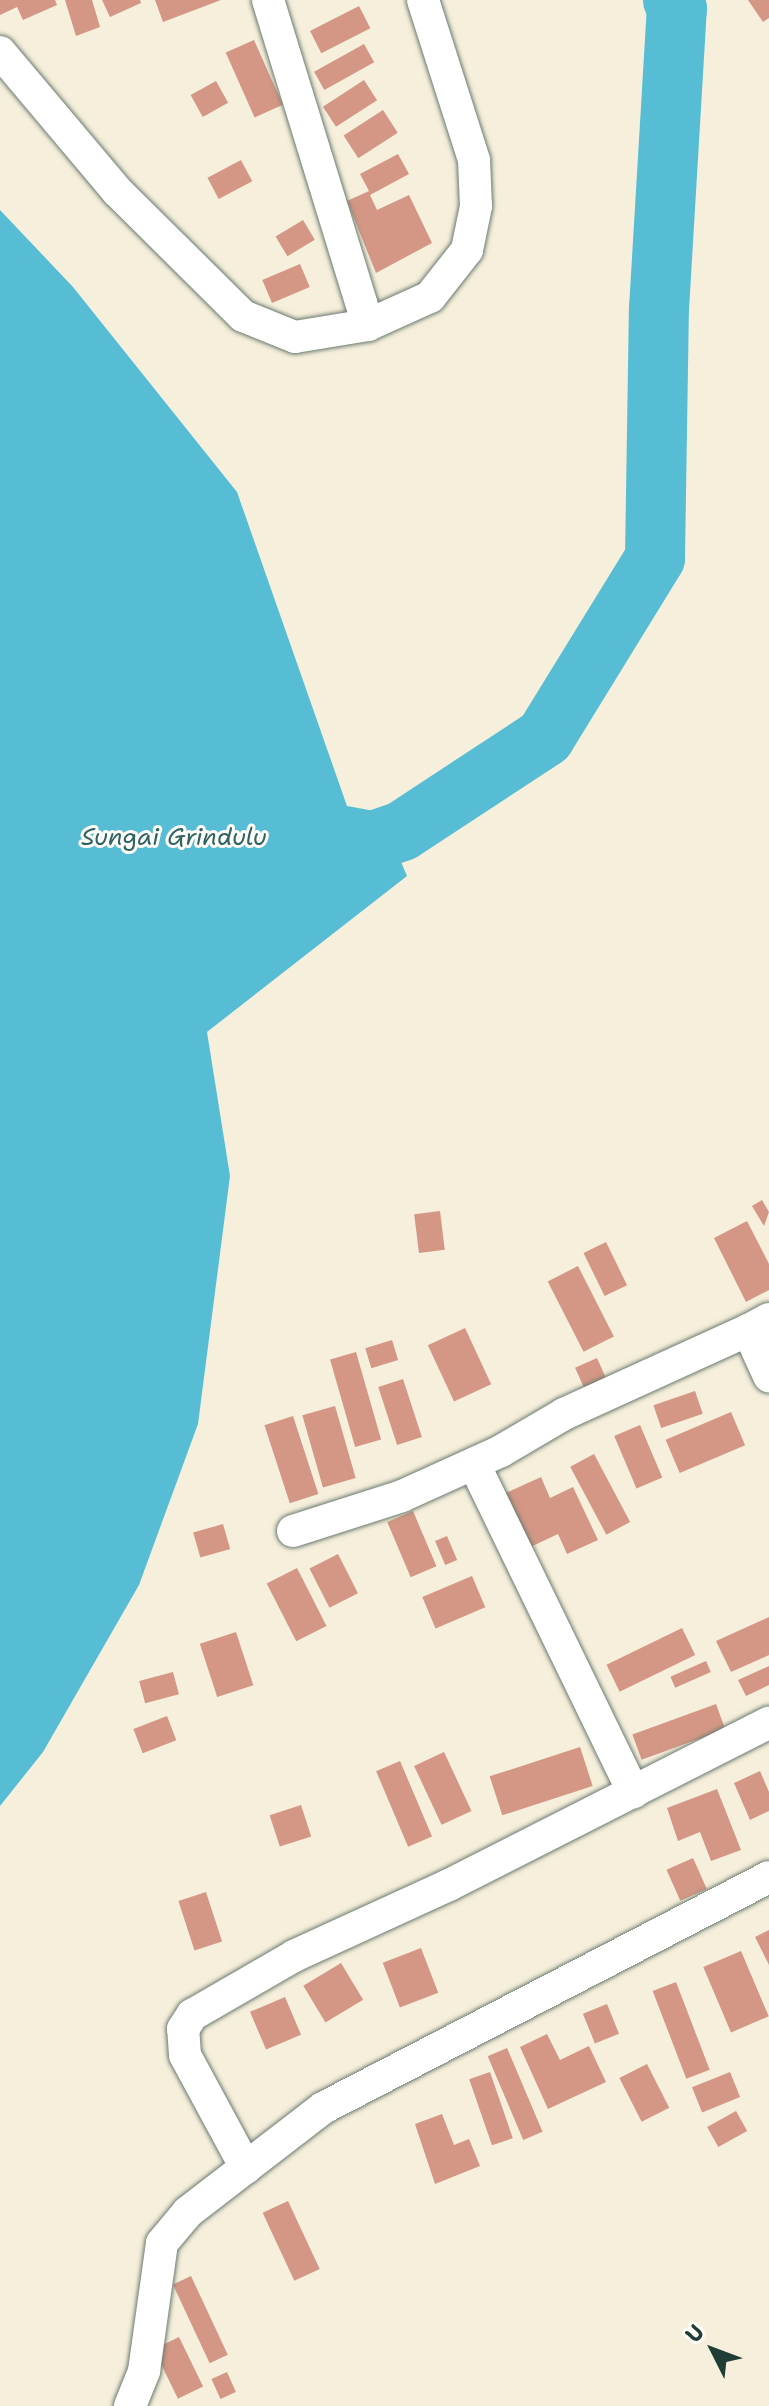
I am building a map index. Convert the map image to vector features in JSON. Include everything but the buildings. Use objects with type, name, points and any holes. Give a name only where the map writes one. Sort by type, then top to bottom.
[{"type":"street","points":[[268,0],[368,325]]},
{"type":"street","points":[[0,52],[117,191],[243,316],[295,337],[368,325],[430,297],[467,250],[476,206],[474,160],[423,0]]},
{"type":"street","points":[[293,1531],[402,1496],[474,1464],[564,1414],[759,1324],[769,1376]]},
{"type":"street","points":[[474,1464],[633,1792]]},
{"type":"street","points":[[246,2168],[185,2055],[183,2029],[192,2015],[294,1956],[769,1723]]},
{"type":"street","points":[[130,2406],[144,2371],[162,2243],[188,2212],[323,2108],[769,1877]]},
{"type":"water","name":"Sungai Grindulu","points":[[0,210],[73,287],[237,492],[347,806],[380,812],[407,876],[207,1032],[230,1176],[198,1424],[139,1585],[43,1752],[0,1806]]},
{"type":"waterway","points":[[312,862],[402,831],[545,737],[655,558],[659,309],[677,9],[673,0]]}]
